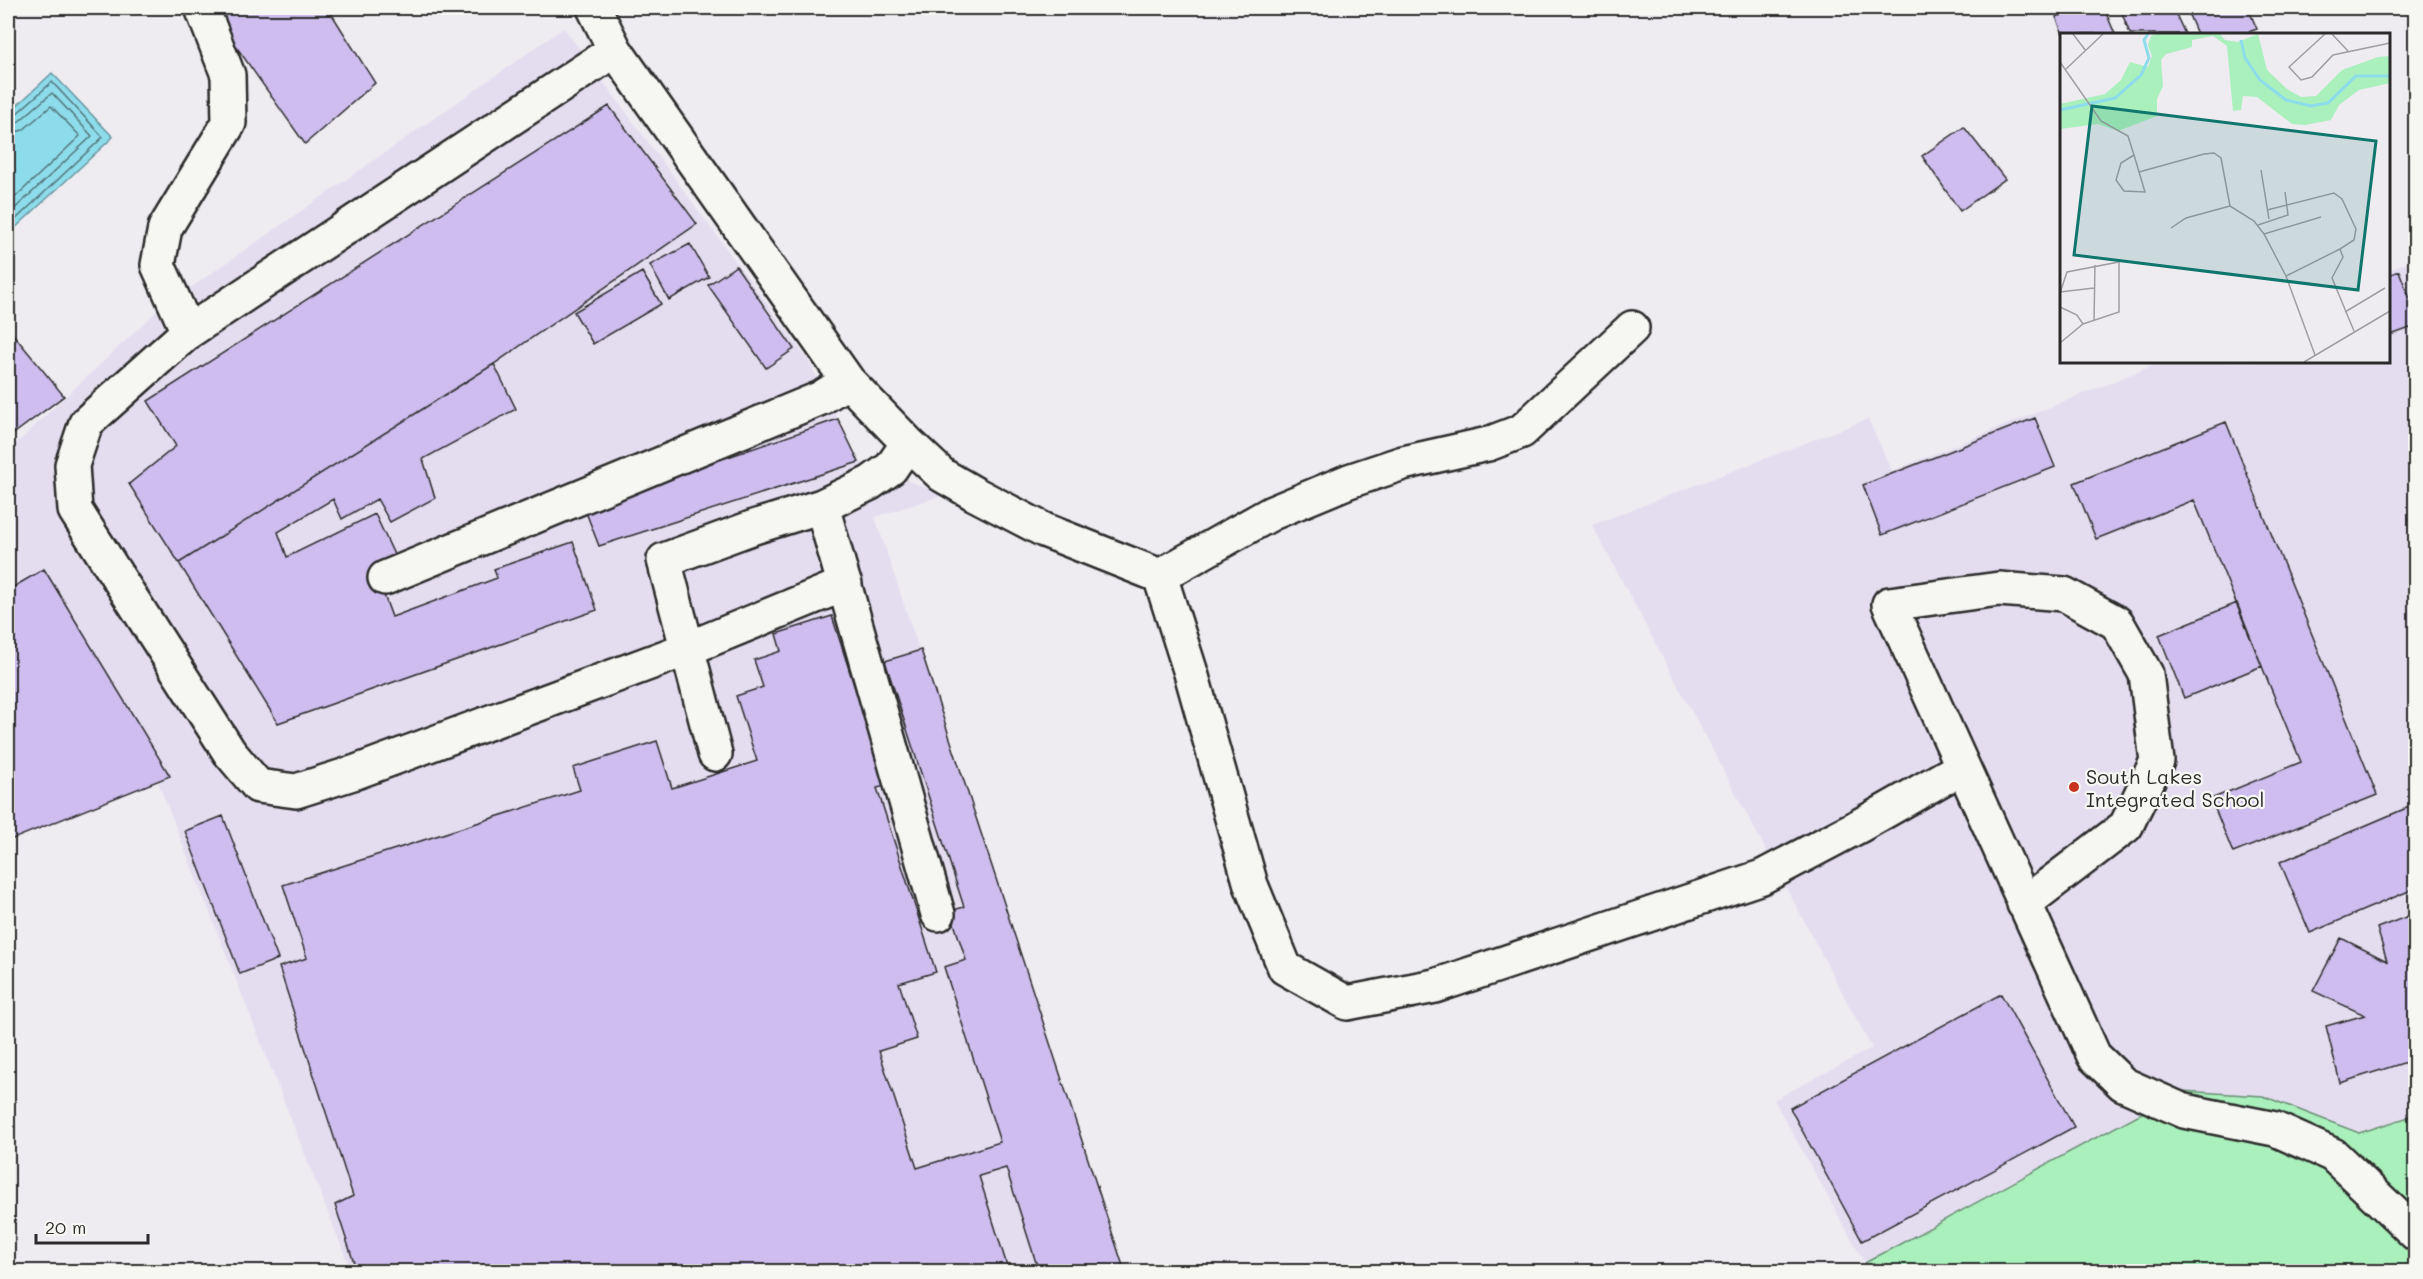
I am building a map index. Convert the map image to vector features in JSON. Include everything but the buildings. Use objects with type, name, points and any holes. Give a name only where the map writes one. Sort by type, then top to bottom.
[{"type":"street","points":[[188,332],[158,265],[165,228],[229,123],[228,75],[202,8]]},
{"type":"street","points":[[594,8],[615,50],[848,381],[908,443],[942,475],[975,494],[1044,530],[1160,576]]},
{"type":"street","points":[[615,50],[188,332],[86,423],[72,465],[75,510],[230,753],[258,786],[296,791],[687,649],[845,584]]},
{"type":"street","points":[[1160,576],[1272,513],[1349,481],[1403,464],[1488,444],[1522,431],[1632,328]]},
{"type":"street","points":[[386,578],[821,398],[848,381]]},
{"type":"street","points":[[716,753],[664,560],[754,527],[822,506],[870,483],[891,468],[908,443]]},
{"type":"street","points":[[822,506],[938,914]]},
{"type":"street","points":[[1160,576],[1191,673],[1251,885],[1284,968],[1347,1003],[1435,986],[1762,877],[1859,826],[1963,767]]},
{"type":"street","points":[[2024,904],[2126,826],[2157,761],[2146,675],[2117,623],[2064,594],[1999,589],[1889,604],[2024,904],[2094,1056],[2123,1084],[2184,1111],[2275,1129],[2333,1155],[2415,1234]]},
{"type":"shaded area","points":[[564,28],[809,361],[859,462],[944,495],[875,517],[1125,1271],[351,1271],[158,782],[8,841],[8,451],[156,312]]},
{"type":"shaded area","name":"South Lakes Integrated School","points":[[2415,259],[2415,1115],[2359,1133],[2263,1096],[2182,1091],[1865,1263],[1774,1100],[1872,1048],[1592,525],[1868,419],[1892,471],[2160,363],[2390,363],[2390,270]]},
{"type":"green space","points":[[2182,1091],[2263,1096],[2359,1133],[2415,1115],[2415,1271],[1867,1272],[1865,1263]]},
{"type":"water","points":[[52,73],[113,137],[12,231],[8,226],[8,114]]},
{"type":"place","name":"South Lakes Integrated School","points":[[2074,787]]}]
